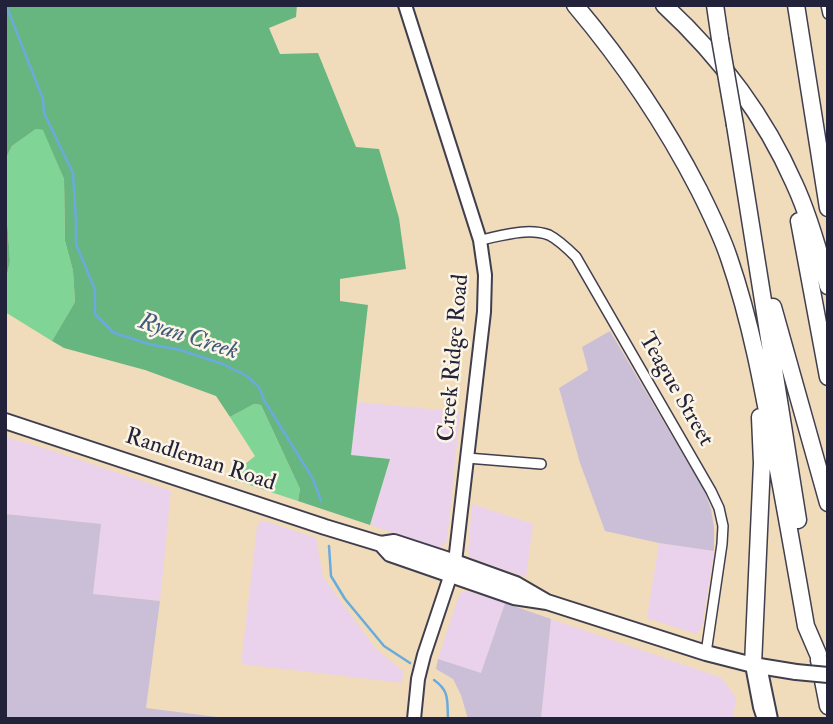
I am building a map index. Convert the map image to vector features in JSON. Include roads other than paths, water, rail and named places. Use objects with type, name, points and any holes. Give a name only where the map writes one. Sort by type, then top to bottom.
[{"type":"highway","points":[[575,5],[631,76],[684,161],[729,256],[755,348],[806,626],[818,654]]},
{"type":"highway","points":[[664,5],[708,50],[737,86],[765,130],[794,183],[813,233],[828,286]]},
{"type":"highway","points":[[715,5],[828,706]]},
{"type":"highway","points":[[796,5],[828,208]]},
{"type":"highway","points":[[811,97],[828,173]]},
{"type":"highway","points":[[784,164],[801,226],[828,377]]},
{"type":"highway","points":[[748,202],[784,352],[828,503]]},
{"type":"highway","points":[[755,348],[762,463],[757,665]]},
{"type":"main road","name":"Creek Ridge Road","points":[[405,5],[480,240],[485,275],[484,312],[453,568],[418,679],[414,719]]},
{"type":"main road","name":"Randleman Road","points":[[5,421],[381,544],[394,542],[453,568],[516,584],[547,602],[706,653],[757,665],[828,675]]},
{"type":"main road","points":[[757,665],[761,715]]},
{"type":"street","points":[[826,5],[828,14]]},
{"type":"street","name":"Teague Street","points":[[480,240],[531,232],[549,235],[576,257],[699,468],[719,508],[723,526],[706,653]]},
{"type":"street","points":[[467,458],[541,464]]},
{"type":"street","points":[[757,665],[772,719]]},
{"type":"waterway","name":"Ryan Creek","points":[[6,5],[43,99],[44,113],[73,173],[76,244],[95,290],[95,314],[114,333],[180,350],[223,364],[247,376],[259,387],[264,400],[313,479],[321,501]]},
{"type":"waterway","name":"Ryan Creek","points":[[329,546],[331,576],[345,599],[384,646],[410,663]]},
{"type":"waterway","name":"Ryan Creek","points":[[434,680],[445,692],[448,719]]}]
